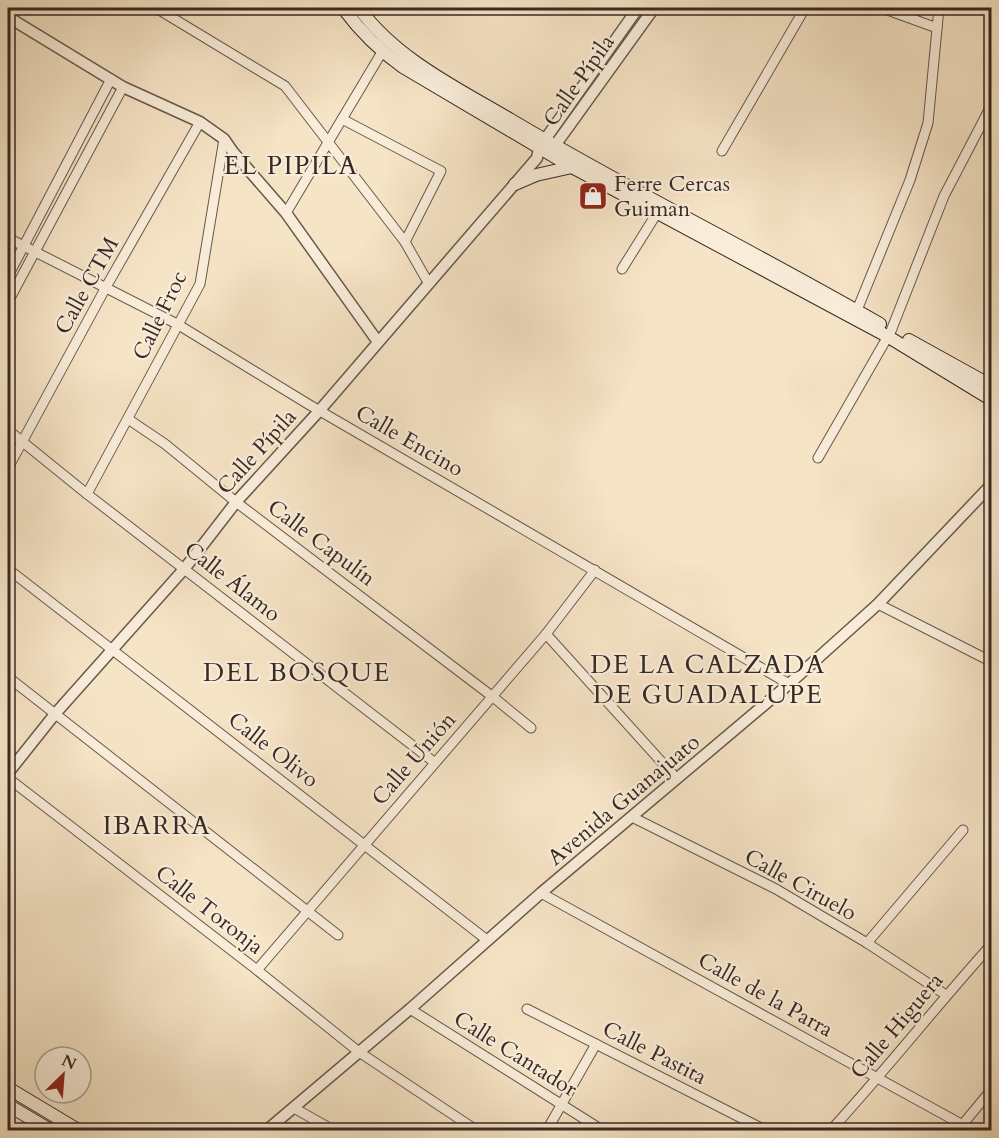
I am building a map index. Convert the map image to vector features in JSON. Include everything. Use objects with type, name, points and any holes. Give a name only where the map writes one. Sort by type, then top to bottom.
[{"type":"main road","points":[[343,8],[359,29],[382,52],[403,67],[449,89]]},
{"type":"main road","points":[[359,8],[368,20],[402,52],[449,89],[572,167],[605,179],[657,213],[992,386]]},
{"type":"main road","points":[[545,149],[605,179],[855,315]]},
{"type":"main road","points":[[515,184],[536,175],[572,167]]},
{"type":"main road","points":[[889,333],[992,400]]},
{"type":"main road","points":[[8,1088],[78,1131]]},
{"type":"main road","points":[[8,1106],[50,1131]]},
{"type":"street","points":[[156,8],[285,86],[405,242],[429,284]]},
{"type":"street","name":"Calle Pípila","points":[[545,149],[638,8]]},
{"type":"street","name":"Calle Pípila","points":[[8,775],[55,714],[185,568],[236,502],[320,410],[545,149],[654,8]]},
{"type":"street","points":[[722,151],[805,8]]},
{"type":"street","points":[[882,8],[937,28]]},
{"type":"street","points":[[855,315],[910,180],[928,123],[939,8]]},
{"type":"street","points":[[8,16],[123,87],[200,122],[224,140],[286,213],[378,342]]},
{"type":"street","points":[[286,213],[382,52]]},
{"type":"street","points":[[8,276],[111,79]]},
{"type":"street","points":[[8,302],[123,87]]},
{"type":"street","points":[[818,458],[889,333],[944,196],[992,104]]},
{"type":"street","points":[[342,119],[441,171],[405,242]]},
{"type":"street","name":"Calle CTM","points":[[8,468],[106,287],[200,122]]},
{"type":"street","name":"Calle Froc","points":[[87,494],[200,284],[224,140]]},
{"type":"street","points":[[622,269],[657,213]]},
{"type":"street","name":"Calle Encino","points":[[8,238],[177,324],[789,684]]},
{"type":"street","name":"Calle Capulín","points":[[128,419],[165,444],[236,502],[531,728]]},
{"type":"street","name":"Calle Álamo","points":[[8,430],[87,494],[434,762]]},
{"type":"street","name":"Avenida Guanajuato","points":[[267,1131],[410,1009],[487,939],[789,684],[878,604],[992,484]]},
{"type":"street","name":"Calle Olivo","points":[[8,568],[487,939]]},
{"type":"street","name":"Calle Unión","points":[[257,970],[434,762],[493,697],[595,570]]},
{"type":"street","points":[[878,604],[992,662]]},
{"type":"street","points":[[546,633],[677,779]]},
{"type":"street","points":[[8,677],[338,935]]},
{"type":"street","name":"Calle Toronja","points":[[8,775],[359,1052],[476,1131]]},
{"type":"street","name":"Calle Ciruelo","points":[[632,817],[776,889],[867,943],[946,995]]},
{"type":"street","points":[[867,943],[963,830]]},
{"type":"street","name":"Calle de la Parra","points":[[541,893],[878,1078],[960,1128],[972,1131]]},
{"type":"street","name":"Calle Higuera","points":[[831,1131],[992,944]]},
{"type":"street","name":"Calle Cantador","points":[[410,1009],[602,1131]]},
{"type":"street","name":"Calle Pastita","points":[[527,1009],[765,1131]]},
{"type":"street","points":[[547,1131],[596,1044]]},
{"type":"street","points":[[960,1128],[992,1089]]},
{"type":"street","points":[[294,1108],[333,1131]]},
{"type":"place","name":"Ferre Cercas Guiman","points":[[593,196]]},
{"type":"district","name":"EL PIPILA","points":[[291,165]]},
{"type":"district","name":"DEL BOSQUE","points":[[297,672]]},
{"type":"district","name":"DE LA CALZADA DE GUADALUPE","points":[[708,679]]},
{"type":"district","name":"IBARRA","points":[[157,825]]}]
